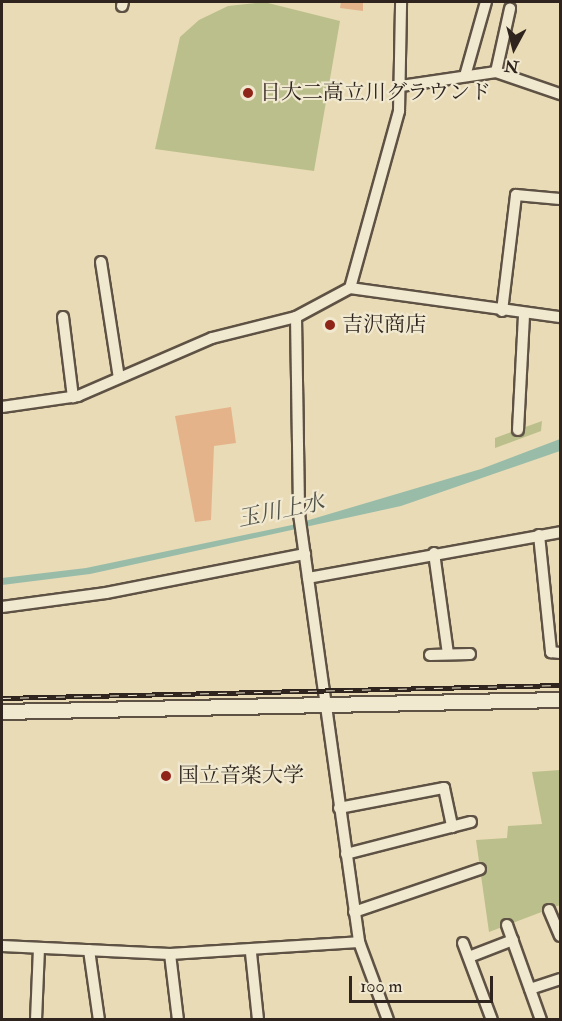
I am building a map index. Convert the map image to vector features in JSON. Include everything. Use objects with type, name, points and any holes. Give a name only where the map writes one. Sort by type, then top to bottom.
[{"type":"street","points":[[350,288],[394,133],[401,86],[401,2]]},
{"type":"street","points":[[465,76],[486,2]]},
{"type":"street","points":[[496,72],[510,9]]},
{"type":"street","points":[[401,86],[496,72],[561,94]]},
{"type":"street","points":[[502,311],[516,195],[561,199]]},
{"type":"street","points":[[101,262],[119,378]]},
{"type":"street","points":[[2,407],[73,397],[212,338],[296,317],[350,288],[561,318]]},
{"type":"street","points":[[518,430],[524,314]]},
{"type":"street","points":[[63,317],[73,397]]},
{"type":"street","points":[[296,317],[299,514],[358,942],[388,1020]]},
{"type":"street","points":[[308,578],[434,553],[561,532]]},
{"type":"street","points":[[538,535],[551,652],[561,652]]},
{"type":"street","points":[[434,553],[448,654]]},
{"type":"street","points":[[2,607],[106,593],[305,554]]},
{"type":"street","points":[[430,655],[470,654]]},
{"type":"street","points":[[2,712],[561,700]]},
{"type":"street","points":[[339,808],[444,788],[452,827]]},
{"type":"street","points":[[346,854],[471,822]]},
{"type":"street","points":[[354,912],[480,869]]},
{"type":"street","points":[[549,910],[561,936]]},
{"type":"street","points":[[507,925],[541,1020]]},
{"type":"street","points":[[469,957],[513,940]]},
{"type":"street","points":[[2,946],[170,954],[251,953],[358,942]]},
{"type":"street","points":[[464,944],[492,1020]]},
{"type":"street","points":[[36,1020],[39,948]]},
{"type":"street","points":[[89,950],[99,1020]]},
{"type":"street","points":[[251,953],[258,1020]]},
{"type":"street","points":[[170,954],[178,1020]]},
{"type":"street","points":[[530,989],[561,979]]},
{"type":"shaded area","name":"日大二高立川グラウンド","points":[[264,2],[340,21],[314,171],[155,149],[180,37],[199,20],[228,6]]},
{"type":"shaded area","points":[[542,421],[541,431],[495,448],[495,438]]},
{"type":"shaded area","points":[[560,439],[560,451],[401,506],[90,574],[2,585],[2,578],[86,568],[292,525],[481,469]]},
{"type":"shaded area","points":[[560,770],[560,905],[489,932],[476,840],[507,838],[508,826],[542,824],[532,772]]},
{"type":"building","points":[[341,2],[363,2],[363,11],[340,8]]},
{"type":"building","points":[[231,407],[236,443],[214,446],[211,520],[195,522],[175,416]]},
{"type":"railway","points":[[2,698],[560,685]]},
{"type":"place","name":"日大二高立川グラウンド","points":[[248,93]]},
{"type":"place","name":"吉沢商店","points":[[330,325]]},
{"type":"place","name":"国立音楽大学","points":[[166,776]]},
{"type":"water label","name":"玉川上水","points":[[281,511]]}]
